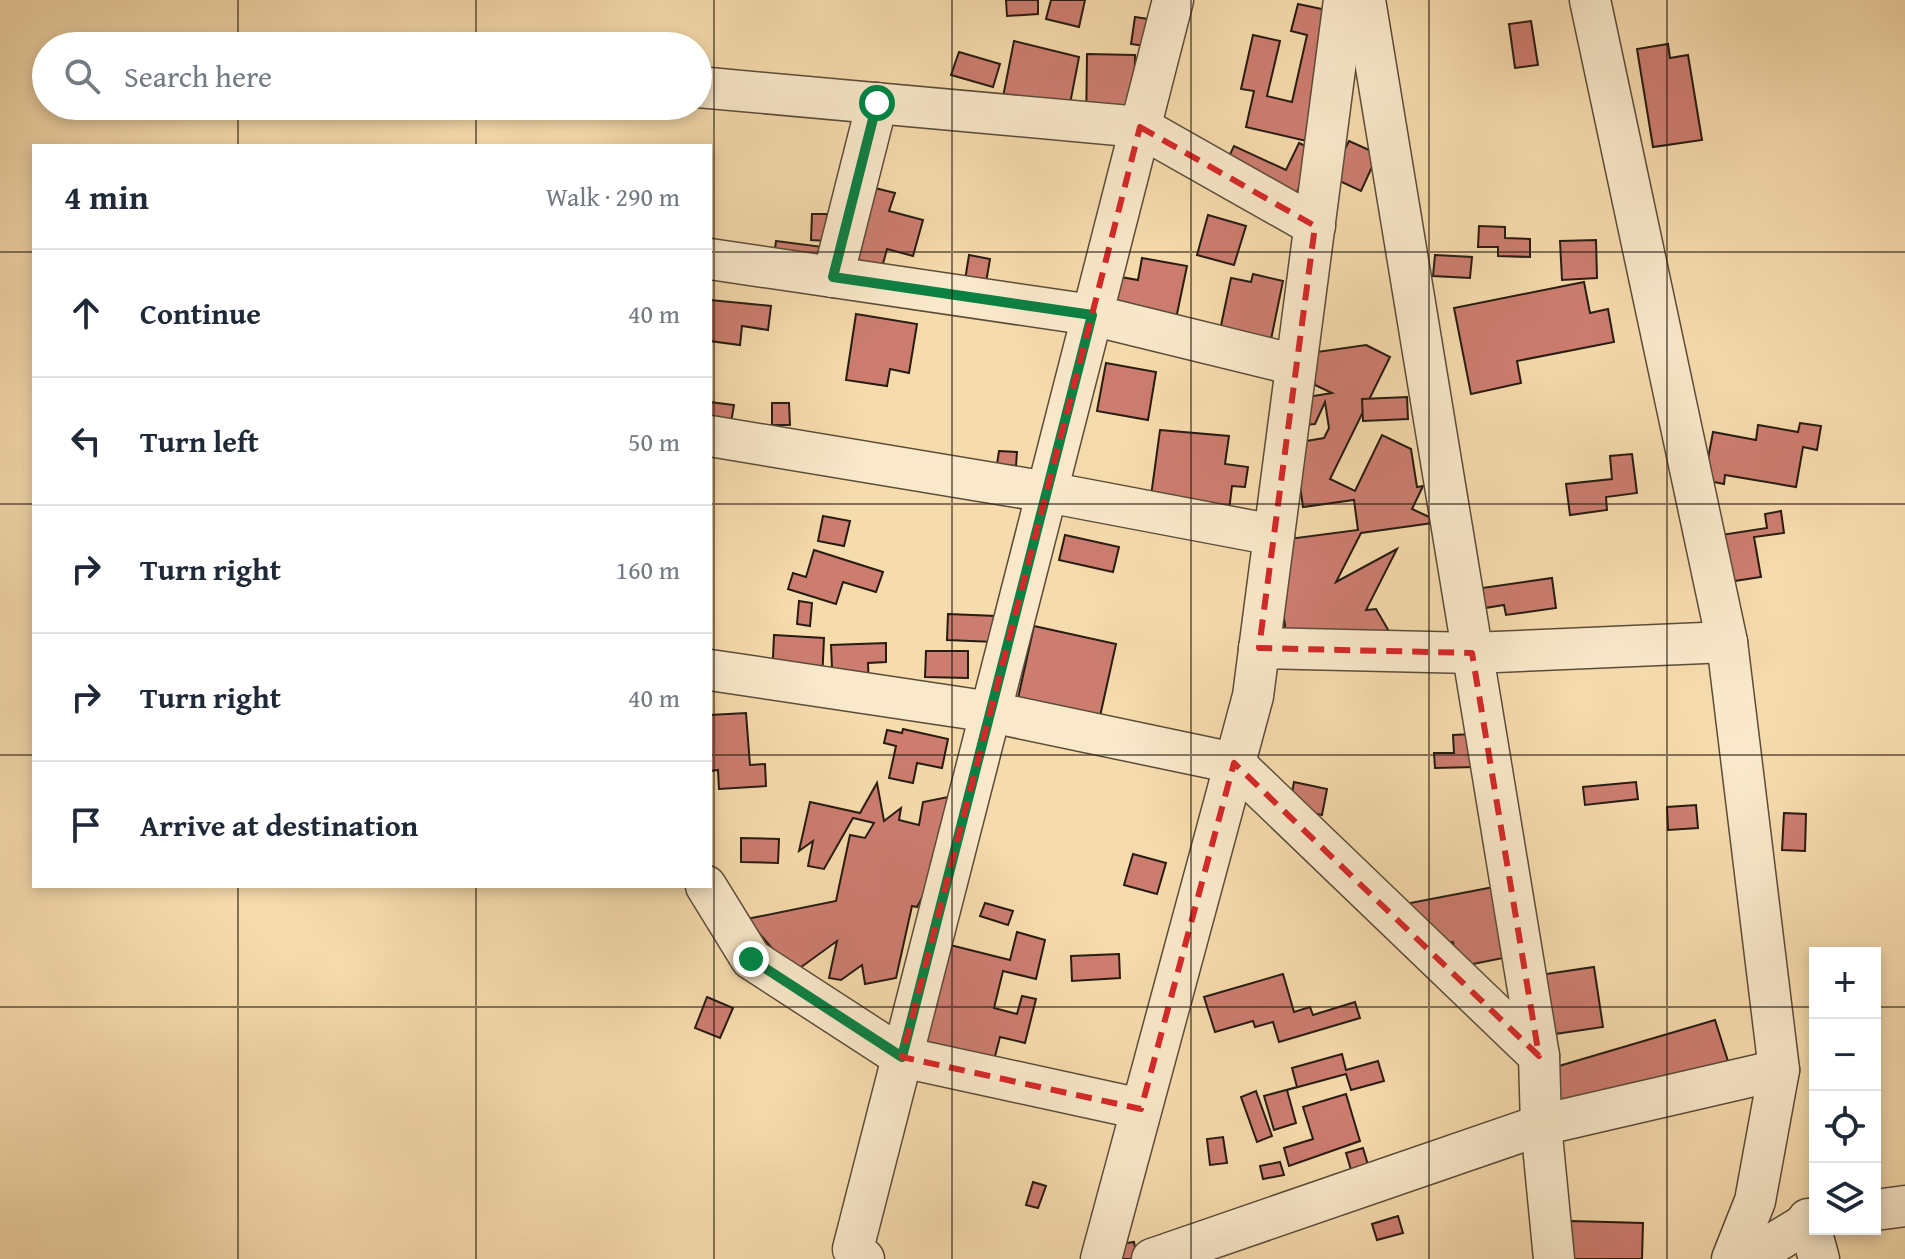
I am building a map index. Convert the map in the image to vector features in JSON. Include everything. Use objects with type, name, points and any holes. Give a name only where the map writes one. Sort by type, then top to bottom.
[{"type":"street","points":[[864,1259],[853,1249],[1173,0]]},
{"type":"street","points":[[1101,1259],[1253,696],[1344,0]]},
{"type":"street","points":[[1365,0],[1539,1056],[1541,1125],[1554,1259]]},
{"type":"street","points":[[1590,0],[1727,642],[1779,1070],[1755,1201],[1732,1259]]},
{"type":"street","points":[[712,88],[1140,127],[1315,226]]},
{"type":"street","points":[[833,277],[877,103]]},
{"type":"street","points":[[712,259],[1092,315],[1296,365]]},
{"type":"street","points":[[712,436],[1047,492],[1274,535]]},
{"type":"street","points":[[1259,648],[1472,653],[1727,642]]},
{"type":"street","points":[[712,670],[991,712],[1234,763],[1539,1056]]},
{"type":"street","points":[[707,888],[751,959],[902,1057],[1141,1109]]},
{"type":"street","points":[[1152,1259],[1541,1125],[1779,1070]]},
{"type":"street","points":[[1881,1209],[1905,1206]]},
{"type":"street","points":[[1748,1259],[1809,1220]]},
{"type":"street","points":[[1815,1235],[1819,1259]]},
{"type":"highlighted area","points":[[1140,127],[1315,226],[1259,648],[1472,653],[1539,1056],[1234,763],[1141,1109],[902,1057]]},
{"type":"building","points":[[1006,0],[1038,0],[1038,14],[1007,16]]},
{"type":"building","points":[[1051,0],[1085,0],[1079,27],[1046,19]]},
{"type":"building","points":[[1298,4],[1341,13],[1311,142],[1246,127],[1254,91],[1241,89],[1253,35],[1280,41],[1267,96],[1292,102],[1307,35],[1291,31]]},
{"type":"building","points":[[1135,17],[1149,19],[1145,46],[1131,44]]},
{"type":"building","points":[[1531,21],[1538,65],[1515,68],[1509,24]]},
{"type":"building","points":[[1014,41],[1079,57],[1069,109],[1001,107]]},
{"type":"building","points":[[1668,44],[1670,58],[1688,55],[1702,140],[1653,147],[1637,49]]},
{"type":"building","points":[[959,52],[1000,64],[993,87],[951,75]]},
{"type":"building","points":[[1087,54],[1135,55],[1134,133],[1086,133]]},
{"type":"building","points":[[1349,141],[1378,154],[1361,191],[1331,177]]},
{"type":"building","points":[[1299,143],[1316,151],[1292,203],[1222,171],[1234,146],[1286,170]]},
{"type":"building","points":[[875,188],[895,193],[889,211],[923,220],[913,256],[887,249],[875,293],[849,286]]},
{"type":"building","points":[[812,214],[827,214],[826,241],[811,240]]},
{"type":"building","points":[[1208,215],[1246,226],[1234,265],[1197,255]]},
{"type":"building","points":[[1479,226],[1505,227],[1505,238],[1530,239],[1530,257],[1498,256],[1498,247],[1478,247]]},
{"type":"building","points":[[1596,240],[1597,278],[1562,280],[1560,241]]},
{"type":"building","points":[[776,241],[823,247],[818,280],[772,273]]},
{"type":"building","points":[[969,255],[990,259],[981,312],[965,280]]},
{"type":"building","points":[[1435,255],[1472,257],[1470,278],[1433,276]]},
{"type":"building","points":[[1142,258],[1187,266],[1172,338],[1105,325],[1115,276],[1138,280]]},
{"type":"building","points":[[1253,274],[1283,281],[1266,364],[1215,354],[1231,278],[1251,282]]},
{"type":"building","points":[[1584,282],[1590,313],[1608,309],[1614,342],[1517,361],[1521,383],[1471,394],[1454,308]]},
{"type":"building","points":[[712,300],[771,306],[768,330],[742,326],[740,345],[712,341]]},
{"type":"building","points":[[856,314],[917,324],[909,373],[890,369],[887,386],[846,380]]},
{"type":"building","points":[[1366,345],[1390,357],[1330,479],[1355,491],[1382,435],[1411,449],[1417,487],[1423,486],[1412,509],[1440,522],[1361,533],[1336,582],[1397,549],[1366,610],[1376,609],[1390,633],[1288,647],[1273,541],[1358,530],[1354,500],[1303,507],[1294,443],[1324,438],[1329,428],[1325,402],[1315,424],[1305,425],[1301,398],[1332,393],[1315,385],[1310,353]]},
{"type":"building","points":[[1106,363],[1156,372],[1148,420],[1097,411]]},
{"type":"building","points":[[1407,397],[1408,419],[1363,421],[1362,399]]},
{"type":"building","points":[[712,402],[734,405],[726,452],[712,450]]},
{"type":"building","points":[[772,403],[789,403],[790,425],[772,425]]},
{"type":"building","points":[[1800,423],[1821,426],[1817,450],[1803,447],[1796,487],[1725,475],[1724,484],[1704,480],[1713,432],[1756,440],[1758,425],[1798,432]]},
{"type":"building","points":[[1160,430],[1229,436],[1225,464],[1248,467],[1245,487],[1232,486],[1228,519],[1151,496]]},
{"type":"building","points":[[999,451],[1017,452],[1016,466],[997,464]]},
{"type":"building","points":[[1632,454],[1637,493],[1606,497],[1607,510],[1570,515],[1566,484],[1612,479],[1610,456]]},
{"type":"building","points":[[1781,511],[1784,533],[1754,537],[1761,577],[1728,582],[1721,535],[1767,528],[1765,514]]},
{"type":"building","points":[[823,516],[850,521],[844,546],[818,541]]},
{"type":"building","points":[[1065,535],[1119,547],[1113,572],[1059,560]]},
{"type":"building","points":[[814,550],[883,572],[876,592],[843,582],[836,604],[788,589],[793,573],[806,577]]},
{"type":"building","points":[[1552,578],[1556,608],[1506,615],[1504,605],[1485,608],[1482,588]]},
{"type":"building","points":[[799,601],[812,603],[810,626],[797,624]]},
{"type":"building","points":[[948,614],[996,616],[995,642],[947,640]]},
{"type":"building","points":[[1034,626],[1116,644],[1095,739],[1013,721]]},
{"type":"building","points":[[774,635],[824,638],[822,681],[772,679]]},
{"type":"building","points":[[886,643],[886,662],[868,663],[869,690],[833,691],[831,645]]},
{"type":"building","points":[[926,651],[968,651],[968,678],[925,677]]},
{"type":"building","points":[[746,713],[750,765],[765,764],[766,786],[719,789],[718,770],[712,771],[712,715]]},
{"type":"building","points":[[903,729],[948,739],[942,768],[917,763],[913,783],[889,778],[896,746],[884,743],[887,730],[902,733]]},
{"type":"building","points":[[1474,734],[1475,767],[1435,768],[1434,753],[1454,753],[1453,735]]},
{"type":"building","points":[[1294,782],[1327,789],[1322,815],[1289,808]]},
{"type":"building","points":[[1636,782],[1638,799],[1585,805],[1583,787]]},
{"type":"building","points":[[877,783],[884,821],[901,808],[899,820],[919,825],[923,802],[953,796],[936,872],[917,907],[912,906],[896,978],[865,984],[862,965],[841,980],[829,978],[837,941],[793,973],[747,919],[836,901],[850,835],[865,838],[874,823],[853,818],[824,869],[808,866],[813,841],[799,851],[810,802],[860,813]]},
{"type":"building","points":[[1696,805],[1698,828],[1668,830],[1667,807]]},
{"type":"building","points":[[1784,813],[1806,814],[1805,851],[1782,850]]},
{"type":"building","points":[[741,838],[779,839],[778,863],[741,862]]},
{"type":"building","points":[[1133,854],[1166,863],[1157,894],[1124,885]]},
{"type":"building","points":[[1499,886],[1513,956],[1458,967],[1453,942],[1413,950],[1405,904]]},
{"type":"building","points":[[985,903],[1013,911],[1008,925],[980,916]]},
{"type":"building","points":[[1017,932],[1045,940],[1036,979],[1003,971],[994,1008],[1017,1014],[1022,996],[1036,999],[1025,1043],[1000,1037],[993,1064],[916,1065],[946,944],[1010,960]]},
{"type":"building","points":[[1119,954],[1120,978],[1072,981],[1071,956]]},
{"type":"building","points":[[1594,967],[1603,1027],[1548,1035],[1539,975]]},
{"type":"building","points":[[1283,974],[1294,1012],[1310,1007],[1313,1015],[1355,1002],[1360,1018],[1279,1042],[1273,1022],[1255,1027],[1253,1021],[1215,1032],[1204,997]]},
{"type":"building","points":[[707,997],[733,1008],[720,1038],[695,1028]]},
{"type":"building","points":[[1715,1020],[1733,1077],[1560,1129],[1542,1071]]},
{"type":"building","points":[[1342,1054],[1346,1070],[1378,1061],[1384,1081],[1351,1090],[1346,1074],[1287,1090],[1296,1123],[1274,1130],[1264,1096],[1297,1087],[1292,1068]]},
{"type":"building","points":[[1256,1091],[1272,1136],[1257,1142],[1241,1097]]},
{"type":"building","points":[[1346,1094],[1360,1141],[1289,1166],[1284,1148],[1313,1139],[1303,1107]]},
{"type":"building","points":[[1223,1137],[1227,1163],[1210,1165],[1207,1139]]},
{"type":"building","points":[[1363,1148],[1371,1175],[1354,1180],[1346,1153]]},
{"type":"building","points":[[1280,1162],[1284,1175],[1263,1179],[1260,1166]]},
{"type":"building","points":[[1033,1182],[1046,1186],[1038,1208],[1026,1205]]},
{"type":"building","points":[[1398,1216],[1403,1233],[1377,1240],[1372,1224]]},
{"type":"building","points":[[1571,1221],[1643,1223],[1642,1259],[1570,1259]]},
{"type":"building","points":[[1134,1242],[1137,1259],[1109,1259],[1107,1246]]},
{"type":"route","points":[[751,959],[902,1057],[1092,315],[833,277],[877,103]]}]
